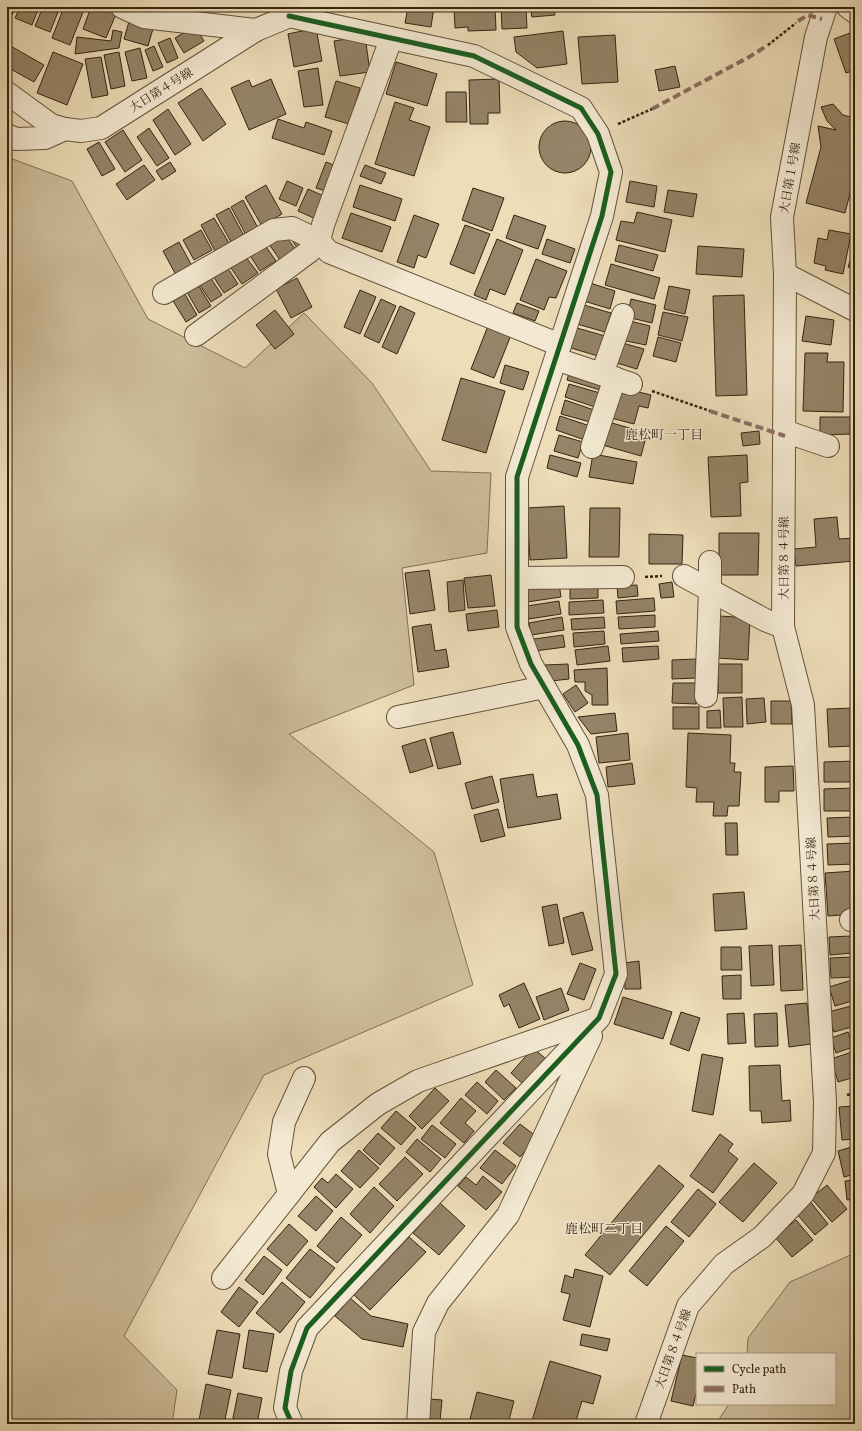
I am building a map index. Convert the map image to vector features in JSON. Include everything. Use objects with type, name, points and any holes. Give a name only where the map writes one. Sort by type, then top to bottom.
[{"type":"street","points":[[122,7],[144,17],[256,30]]},
{"type":"street","name":"大日第４号線","points":[[7,94],[51,125],[81,131],[101,128],[256,30],[314,7]]},
{"type":"street","name":"大日第１号線","points":[[785,274],[782,217],[816,37],[826,7]]},
{"type":"street","points":[[848,7],[855,12]]},
{"type":"street","points":[[289,16],[474,56],[581,108],[598,134],[610,172],[602,216],[517,477],[517,627],[532,664],[578,745],[598,795],[616,974],[599,1018],[508,1215],[438,1303],[424,1332],[418,1424]]},
{"type":"street","points":[[196,335],[310,251],[320,241],[323,225],[391,39]]},
{"type":"street","points":[[7,135],[16,139],[45,138],[65,129]]},
{"type":"street","points":[[164,293],[274,230],[292,228],[320,241],[329,252],[558,352],[616,379]]},
{"type":"street","points":[[785,274],[855,310]]},
{"type":"street","name":"大日第８４号線","points":[[646,1424],[688,1306],[724,1264],[762,1237],[803,1194],[824,1153],[825,1102],[821,931],[803,705],[784,627],[785,274]]},
{"type":"street","points":[[592,447],[616,379],[622,315]]},
{"type":"street","points":[[784,431],[828,446]]},
{"type":"street","points":[[706,696],[710,562]]},
{"type":"street","points":[[684,576],[765,620],[784,627]]},
{"type":"street","points":[[517,578],[623,577]]},
{"type":"street","points":[[398,717],[544,686]]},
{"type":"street","points":[[223,1278],[330,1142],[378,1104],[418,1081],[599,1018]]},
{"type":"street","points":[[292,1424],[285,1408],[291,1371],[307,1328],[599,1018]]},
{"type":"street","points":[[290,1194],[280,1154],[284,1122],[304,1078]]},
{"type":"path","points":[[768,45],[798,21]]},
{"type":"path","points":[[598,134],[652,109]]},
{"type":"path","points":[[616,379],[710,411]]},
{"type":"path","points":[[623,577],[684,576]]},
{"type":"shaded area","points":[[7,157],[72,181],[148,319],[245,368],[304,313],[372,383],[431,471],[491,473],[487,553],[402,568],[414,685],[289,734],[434,852],[473,985],[264,1075],[124,1336],[177,1390],[172,1424],[7,1424]]},
{"type":"shaded area","points":[[855,1253],[855,1424],[716,1424],[728,1405],[836,1405],[836,1353],[747,1353],[748,1338],[790,1282]]},
{"type":"building","points":[[7,7],[15,7],[12,15],[7,13]]},
{"type":"building","points":[[20,7],[39,7],[32,25],[15,18]]},
{"type":"building","points":[[43,7],[60,7],[50,32],[35,26]]},
{"type":"building","points":[[64,7],[85,7],[70,45],[52,38]]},
{"type":"building","points":[[91,7],[98,7],[116,14],[106,38],[83,29]]},
{"type":"building","points":[[408,7],[434,7],[431,27],[405,23]]},
{"type":"building","points":[[454,7],[495,7],[496,30],[468,31],[468,27],[455,28]]},
{"type":"building","points":[[501,7],[526,7],[527,28],[502,29]]},
{"type":"building","points":[[530,7],[554,7],[555,15],[532,17]]},
{"type":"building","points":[[130,18],[154,25],[148,46],[124,39]]},
{"type":"building","points":[[195,26],[204,41],[184,53],[175,38]]},
{"type":"building","points":[[316,28],[322,61],[294,67],[288,34]]},
{"type":"building","points":[[113,30],[122,32],[119,48],[75,54],[77,37],[111,41]]},
{"type":"building","points":[[563,31],[567,64],[537,68],[516,52],[514,37]]},
{"type":"building","points":[[850,33],[855,45],[855,70],[846,73],[834,39]]},
{"type":"building","points":[[615,35],[618,82],[582,84],[578,37]]},
{"type":"building","points":[[365,36],[370,72],[340,76],[334,41]]},
{"type":"building","points":[[170,38],[178,58],[167,63],[158,43]]},
{"type":"building","points":[[7,44],[44,65],[34,82],[7,67]]},
{"type":"building","points":[[154,46],[163,67],[153,71],[145,50]]},
{"type":"building","points":[[140,48],[147,78],[132,81],[125,52]]},
{"type":"building","points":[[53,52],[83,64],[67,105],[37,93]]},
{"type":"building","points":[[119,52],[125,86],[111,89],[104,55]]},
{"type":"building","points":[[101,57],[108,95],[92,98],[85,59]]},
{"type":"building","points":[[396,62],[437,74],[427,106],[386,94]]},
{"type":"building","points":[[675,66],[680,87],[659,91],[655,70]]},
{"type":"building","points":[[318,68],[323,105],[304,107],[298,71]]},
{"type":"building","points":[[271,79],[286,114],[249,130],[231,88],[249,80],[252,87]]},
{"type":"building","points":[[499,79],[500,113],[488,113],[488,124],[470,124],[469,80]]},
{"type":"building","points":[[336,81],[360,88],[349,124],[325,117]]},
{"type":"building","points":[[201,88],[226,124],[203,141],[178,103]]},
{"type":"building","points":[[446,92],[466,92],[467,122],[446,122]]},
{"type":"building","points":[[395,102],[414,108],[409,120],[430,127],[414,176],[375,164]]},
{"type":"building","points":[[833,104],[843,115],[855,118],[855,174],[845,213],[806,203],[821,147],[818,126],[836,130],[827,121],[821,107]]},
{"type":"building","points":[[168,109],[191,144],[175,155],[153,120]]},
{"type":"building","points":[[278,119],[304,128],[306,122],[332,131],[324,155],[272,138]]},
{"type":"building","points":[[565,121],[575,123],[583,129],[589,137],[591,147],[589,157],[583,165],[575,171],[565,173],[555,171],[547,165],[541,157],[539,147],[541,137],[547,129],[555,123]]},
{"type":"building","points":[[149,128],[169,158],[157,166],[137,137]]},
{"type":"building","points":[[123,130],[142,160],[125,172],[105,142]]},
{"type":"building","points":[[99,142],[115,169],[102,176],[87,149]]},
{"type":"building","points":[[170,162],[176,171],[162,180],[156,171]]},
{"type":"building","points":[[326,162],[339,167],[329,192],[316,188]]},
{"type":"building","points":[[144,165],[155,180],[127,200],[116,184]]},
{"type":"building","points":[[365,165],[386,173],[381,184],[360,176]]},
{"type":"building","points":[[287,181],[303,188],[296,206],[279,199]]},
{"type":"building","points":[[630,181],[657,186],[654,207],[626,202]]},
{"type":"building","points":[[266,185],[282,214],[262,226],[245,197]]},
{"type":"building","points":[[360,185],[402,199],[395,221],[353,207]]},
{"type":"building","points":[[473,188],[504,198],[492,231],[462,220]]},
{"type":"building","points":[[308,189],[326,197],[316,219],[298,211]]},
{"type":"building","points":[[668,190],[697,194],[693,217],[664,212]]},
{"type":"building","points":[[243,200],[258,228],[246,235],[231,207]]},
{"type":"building","points":[[229,208],[244,236],[231,242],[216,215]]},
{"type":"building","points":[[637,212],[672,220],[665,252],[616,240],[621,221],[634,223]]},
{"type":"building","points":[[351,213],[391,227],[382,252],[342,238]]},
{"type":"building","points":[[414,215],[439,224],[426,258],[418,255],[414,268],[397,262]]},
{"type":"building","points":[[514,215],[546,226],[538,249],[506,238]]},
{"type":"building","points":[[214,218],[229,243],[215,251],[201,225]]},
{"type":"building","points":[[465,225],[490,234],[474,274],[450,264]]},
{"type":"building","points":[[201,230],[212,250],[194,260],[183,240]]},
{"type":"building","points":[[829,230],[851,234],[843,274],[825,270],[826,266],[814,263],[818,238],[827,240]]},
{"type":"building","points":[[284,234],[296,250],[280,260],[269,244]]},
{"type":"building","points":[[299,235],[305,243],[298,249],[292,240]]},
{"type":"building","points":[[497,239],[523,250],[505,295],[490,289],[486,300],[474,295]]},
{"type":"building","points":[[547,239],[575,249],[570,263],[542,254]]},
{"type":"building","points":[[179,242],[192,266],[176,275],[163,251]]},
{"type":"building","points":[[264,244],[276,261],[260,271],[249,254]]},
{"type":"building","points":[[619,245],[658,255],[653,271],[615,261]]},
{"type":"building","points":[[855,245],[855,269],[848,267]]},
{"type":"building","points":[[698,246],[744,249],[742,277],[696,274]]},
{"type":"building","points":[[242,252],[258,273],[242,284],[227,262]]},
{"type":"building","points":[[536,259],[567,271],[556,298],[549,297],[544,310],[520,300]]},
{"type":"building","points":[[225,264],[238,284],[224,293],[211,273]]},
{"type":"building","points":[[611,264],[660,278],[654,299],[605,285]]},
{"type":"building","points":[[208,274],[222,295],[211,302],[197,281]]},
{"type":"building","points":[[297,278],[312,307],[291,318],[276,289]]},
{"type":"building","points":[[195,280],[211,306],[199,313],[184,287]]},
{"type":"building","points":[[590,283],[615,291],[610,309],[584,301]]},
{"type":"building","points":[[669,286],[690,290],[685,314],[664,309]]},
{"type":"building","points":[[182,289],[197,315],[186,322],[170,296]]},
{"type":"building","points":[[360,290],[376,297],[360,334],[344,327]]},
{"type":"building","points":[[744,295],[747,395],[716,396],[713,296]]},
{"type":"building","points":[[381,299],[396,306],[379,343],[364,336]]},
{"type":"building","points":[[631,299],[656,305],[652,323],[627,317]]},
{"type":"building","points":[[517,303],[539,311],[535,321],[513,313]]},
{"type":"building","points":[[584,305],[611,313],[605,332],[577,324]]},
{"type":"building","points":[[400,306],[415,313],[397,354],[382,347]]},
{"type":"building","points":[[275,310],[294,334],[275,349],[256,325]]},
{"type":"building","points":[[663,312],[688,317],[682,341],[658,335]]},
{"type":"building","points":[[806,316],[834,320],[831,345],[802,341]]},
{"type":"building","points":[[626,320],[650,326],[646,345],[621,340]]},
{"type":"building","points":[[488,326],[511,335],[494,378],[471,369]]},
{"type":"building","points":[[577,328],[605,336],[598,356],[571,348]]},
{"type":"building","points":[[658,337],[681,343],[676,362],[653,356]]},
{"type":"building","points":[[619,342],[644,349],[637,369],[613,362]]},
{"type":"building","points":[[805,353],[828,353],[827,362],[844,362],[843,412],[803,411]]},
{"type":"building","points":[[505,365],[529,372],[523,390],[500,383]]},
{"type":"building","points":[[571,367],[604,377],[600,390],[567,380]]},
{"type":"building","points":[[461,378],[505,391],[486,453],[442,440]]},
{"type":"building","points":[[569,384],[600,393],[595,407],[565,397]]},
{"type":"building","points":[[619,387],[651,395],[648,408],[639,406],[634,424],[611,418]]},
{"type":"building","points":[[565,400],[594,410],[590,422],[561,414]]},
{"type":"building","points":[[560,416],[590,426],[585,440],[556,430]]},
{"type":"building","points":[[820,417],[851,417],[851,434],[820,435]]},
{"type":"building","points":[[605,421],[647,433],[641,456],[599,444]]},
{"type":"building","points":[[759,431],[760,444],[743,446],[741,433]]},
{"type":"building","points":[[559,435],[583,442],[578,458],[554,451]]},
{"type":"building","points":[[593,454],[637,462],[633,484],[589,477]]},
{"type":"building","points":[[550,455],[581,463],[577,477],[547,468]]},
{"type":"building","points":[[747,455],[748,482],[740,483],[741,516],[711,517],[708,457]]},
{"type":"building","points":[[564,506],[567,558],[530,560],[527,508]]},
{"type":"building","points":[[590,508],[620,508],[619,557],[589,557]]},
{"type":"building","points":[[837,517],[839,539],[853,538],[855,561],[796,566],[794,549],[816,547],[814,519]]},
{"type":"building","points":[[719,533],[759,533],[758,575],[719,575]]},
{"type":"building","points":[[649,534],[683,535],[682,564],[649,564]]},
{"type":"building","points":[[429,570],[435,610],[410,614],[405,573]]},
{"type":"building","points":[[491,575],[495,606],[468,608],[464,578]]},
{"type":"building","points":[[463,580],[465,610],[449,612],[447,582]]},
{"type":"building","points":[[672,582],[674,597],[661,598],[659,584]]},
{"type":"building","points":[[559,583],[561,597],[527,602],[525,588]]},
{"type":"building","points":[[598,584],[598,598],[570,599],[570,585]]},
{"type":"building","points":[[637,585],[638,596],[618,598],[617,586]]},
{"type":"building","points":[[654,598],[655,611],[617,614],[616,601]]},
{"type":"building","points":[[603,600],[604,613],[569,615],[569,602]]},
{"type":"building","points":[[559,601],[561,614],[529,619],[527,606]]},
{"type":"building","points":[[497,610],[499,627],[468,631],[466,614]]},
{"type":"building","points":[[655,615],[655,627],[619,629],[618,617]]},
{"type":"building","points":[[720,616],[750,618],[748,660],[717,658]]},
{"type":"building","points":[[562,617],[564,630],[531,635],[529,623]]},
{"type":"building","points":[[604,617],[605,628],[572,630],[571,619]]},
{"type":"building","points":[[431,624],[435,651],[446,649],[449,667],[418,672],[412,627]]},
{"type":"building","points":[[604,631],[605,644],[574,647],[573,633]]},
{"type":"building","points":[[658,631],[659,641],[621,644],[620,634]]},
{"type":"building","points":[[563,635],[565,647],[535,651],[534,639]]},
{"type":"building","points":[[608,646],[610,661],[577,665],[575,650]]},
{"type":"building","points":[[658,646],[659,659],[623,662],[622,648]]},
{"type":"building","points":[[696,659],[697,678],[672,679],[672,660]]},
{"type":"building","points":[[568,664],[569,679],[551,681],[545,665]]},
{"type":"building","points":[[718,664],[742,664],[742,693],[718,693]]},
{"type":"building","points":[[607,668],[608,705],[592,705],[592,695],[585,691],[585,682],[575,682],[574,670]]},
{"type":"building","points":[[673,683],[696,683],[696,704],[672,703]]},
{"type":"building","points":[[576,685],[588,703],[575,712],[563,694]]},
{"type":"building","points":[[742,697],[743,727],[724,727],[723,698]]},
{"type":"building","points":[[764,698],[766,722],[747,724],[746,699]]},
{"type":"building","points":[[771,701],[791,701],[792,724],[771,724]]},
{"type":"building","points":[[673,707],[699,707],[699,729],[673,729]]},
{"type":"building","points":[[855,708],[855,746],[829,747],[827,709]]},
{"type":"building","points":[[720,710],[721,728],[707,728],[707,711]]},
{"type":"building","points":[[615,713],[617,731],[591,734],[578,717]]},
{"type":"building","points":[[453,732],[461,764],[438,769],[430,738]]},
{"type":"building","points":[[628,733],[630,760],[599,763],[596,737]]},
{"type":"building","points":[[688,733],[731,735],[730,763],[735,763],[734,772],[741,772],[739,806],[728,806],[727,816],[713,816],[714,802],[696,802],[697,788],[686,787]]},
{"type":"building","points":[[425,739],[433,766],[410,773],[402,746]]},
{"type":"building","points":[[855,761],[855,782],[824,782],[824,762]]},
{"type":"building","points":[[632,763],[635,784],[608,787],[606,767]]},
{"type":"building","points":[[793,766],[794,791],[779,791],[779,802],[765,802],[765,767]]},
{"type":"building","points":[[533,774],[537,797],[557,794],[561,819],[508,828],[500,779]]},
{"type":"building","points":[[492,776],[499,802],[472,809],[465,783]]},
{"type":"building","points":[[855,788],[855,811],[824,811],[824,789]]},
{"type":"building","points":[[498,809],[505,836],[481,842],[474,815]]},
{"type":"building","points":[[855,817],[855,836],[828,837],[827,818]]},
{"type":"building","points":[[725,823],[737,823],[738,855],[726,855]]},
{"type":"building","points":[[855,843],[855,864],[828,865],[827,844]]},
{"type":"building","points":[[855,871],[855,914],[828,916],[825,873]]},
{"type":"building","points":[[744,892],[747,929],[715,931],[713,894]]},
{"type":"building","points":[[557,904],[564,943],[549,946],[542,907]]},
{"type":"building","points":[[583,912],[593,950],[572,955],[563,918]]},
{"type":"building","points":[[851,936],[852,953],[830,955],[829,937]]},
{"type":"building","points":[[772,945],[774,985],[751,986],[749,946]]},
{"type":"building","points":[[801,945],[803,990],[781,991],[779,946]]},
{"type":"building","points":[[721,947],[741,947],[742,970],[721,970]]},
{"type":"building","points":[[855,957],[855,977],[831,978],[830,958]]},
{"type":"building","points":[[639,961],[641,989],[625,989],[624,963]]},
{"type":"building","points":[[580,963],[596,969],[584,1000],[567,994]]},
{"type":"building","points":[[741,975],[741,999],[723,999],[722,976]]},
{"type":"building","points":[[852,980],[855,989],[855,1000],[835,1006],[829,987]]},
{"type":"building","points":[[524,983],[540,1019],[519,1028],[509,1004],[504,1007],[499,995]]},
{"type":"building","points":[[561,988],[569,1010],[544,1020],[536,997]]},
{"type":"building","points":[[623,997],[672,1012],[663,1039],[614,1024]]},
{"type":"building","points":[[807,1003],[811,1044],[789,1047],[785,1005]]},
{"type":"building","points":[[855,1005],[855,1026],[834,1032],[828,1012]]},
{"type":"building","points":[[681,1012],[700,1018],[689,1051],[670,1044]]},
{"type":"building","points":[[744,1013],[746,1043],[728,1044],[727,1014]]},
{"type":"building","points":[[777,1013],[778,1046],[755,1047],[754,1014]]},
{"type":"building","points":[[848,1032],[853,1047],[836,1053],[831,1038]]},
{"type":"building","points":[[533,1048],[546,1059],[524,1085],[511,1073]]},
{"type":"building","points":[[855,1051],[855,1077],[838,1082],[831,1059]]},
{"type":"building","points":[[702,1054],[723,1058],[713,1115],[692,1111]]},
{"type":"building","points":[[780,1065],[782,1101],[790,1100],[791,1121],[762,1123],[761,1111],[750,1111],[749,1066]]},
{"type":"building","points":[[496,1070],[516,1088],[504,1100],[485,1082]]},
{"type":"building","points":[[477,1082],[498,1101],[487,1114],[465,1095]]},
{"type":"building","points":[[435,1088],[449,1101],[422,1129],[409,1116]]},
{"type":"building","points":[[461,1098],[476,1111],[465,1123],[474,1131],[464,1143],[440,1123]]},
{"type":"building","points":[[855,1106],[855,1139],[842,1140],[839,1107]]},
{"type":"building","points":[[396,1111],[416,1128],[401,1145],[381,1128]]},
{"type":"building","points":[[520,1124],[537,1137],[520,1157],[503,1143]]},
{"type":"building","points":[[432,1125],[456,1144],[445,1158],[421,1139]]},
{"type":"building","points":[[378,1133],[395,1148],[380,1165],[363,1150]]},
{"type":"building","points":[[720,1134],[733,1144],[728,1151],[738,1159],[713,1193],[690,1176]]},
{"type":"building","points":[[417,1139],[441,1159],[430,1172],[406,1152]]},
{"type":"building","points":[[855,1146],[855,1174],[844,1177],[838,1151]]},
{"type":"building","points":[[359,1150],[379,1168],[360,1188],[341,1171]]},
{"type":"building","points":[[495,1150],[516,1166],[502,1184],[480,1168]]},
{"type":"building","points":[[405,1157],[423,1174],[397,1201],[379,1184]]},
{"type":"building","points":[[754,1163],[777,1183],[743,1222],[719,1202]]},
{"type":"building","points":[[659,1165],[684,1186],[610,1275],[585,1255]]},
{"type":"building","points":[[336,1174],[353,1189],[336,1208],[314,1187],[322,1178],[328,1183]]},
{"type":"building","points":[[483,1176],[502,1192],[486,1210],[458,1186],[466,1177],[476,1185]]},
{"type":"building","points":[[855,1180],[855,1199],[847,1200],[845,1181]]},
{"type":"building","points":[[827,1185],[847,1209],[832,1222],[811,1198]]},
{"type":"building","points":[[374,1187],[394,1206],[370,1233],[350,1214]]},
{"type":"building","points":[[698,1189],[716,1204],[689,1237],[671,1222]]},
{"type":"building","points":[[316,1196],[333,1211],[316,1231],[298,1216]]},
{"type":"building","points":[[809,1200],[828,1224],[815,1235],[795,1212]]},
{"type":"building","points":[[440,1203],[465,1226],[439,1255],[413,1233]]},
{"type":"building","points":[[341,1217],[362,1235],[337,1263],[317,1246]]},
{"type":"building","points":[[796,1220],[813,1240],[792,1257],[775,1237]]},
{"type":"building","points":[[289,1224],[308,1241],[287,1266],[267,1249]]},
{"type":"building","points":[[666,1226],[684,1241],[647,1286],[629,1271]]},
{"type":"building","points":[[409,1237],[426,1252],[370,1310],[354,1295]]},
{"type":"building","points":[[310,1249],[335,1268],[310,1298],[286,1278]]},
{"type":"building","points":[[264,1256],[282,1270],[263,1295],[245,1280]]},
{"type":"building","points":[[575,1269],[603,1276],[590,1327],[563,1320],[570,1294],[561,1292],[565,1275],[573,1278]]},
{"type":"building","points":[[282,1282],[305,1302],[280,1333],[256,1313]]},
{"type":"building","points":[[239,1287],[258,1302],[239,1327],[221,1312]]},
{"type":"building","points":[[350,1298],[371,1316],[408,1324],[403,1347],[362,1339],[335,1316]]},
{"type":"building","points":[[217,1330],[240,1334],[232,1378],[208,1374]]},
{"type":"building","points":[[249,1330],[274,1334],[267,1372],[243,1368]]},
{"type":"building","points":[[582,1334],[610,1339],[607,1351],[580,1345]]},
{"type":"building","points":[[682,1355],[696,1358],[696,1394],[693,1406],[671,1401]]},
{"type":"building","points":[[550,1361],[601,1376],[593,1404],[582,1401],[575,1424],[531,1424]]},
{"type":"building","points":[[206,1384],[231,1390],[224,1424],[199,1420]]},
{"type":"building","points":[[477,1392],[514,1401],[508,1424],[488,1424],[470,1419]]},
{"type":"building","points":[[238,1393],[262,1398],[257,1424],[232,1423]]},
{"type":"building","points":[[430,1399],[442,1400],[440,1421],[427,1420]]},
{"type":"marked path","points":[[798,21],[808,15],[822,19]]},
{"type":"marked path","points":[[652,109],[749,57],[768,45]]},
{"type":"marked path","points":[[710,411],[785,436]]},
{"type":"cycle path","points":[[289,16],[474,56],[581,108],[598,134],[611,172],[602,216],[517,477],[517,627],[531,664],[578,745],[597,795],[616,974],[599,1018],[307,1328],[291,1371],[285,1408],[292,1424]]},
{"type":"district","name":"鹿松町一丁目","points":[[664,434]]},
{"type":"district","name":"鹿松町二丁目","points":[[604,1228]]}]
